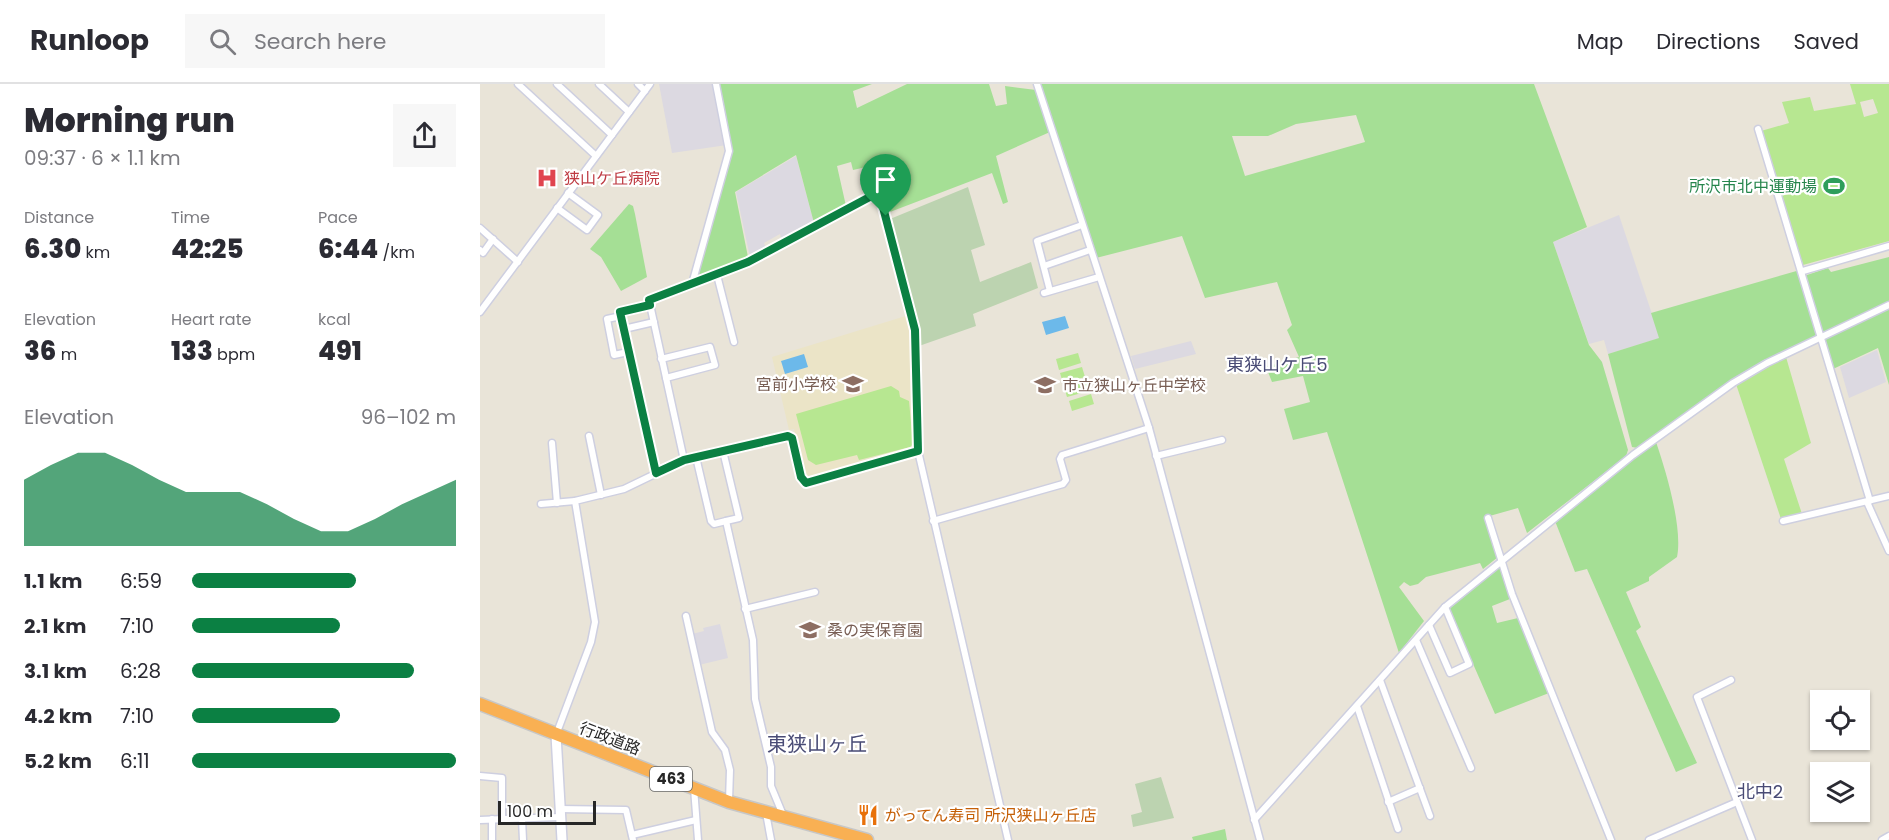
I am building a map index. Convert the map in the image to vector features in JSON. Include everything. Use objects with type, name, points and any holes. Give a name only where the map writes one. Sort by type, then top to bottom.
[{"type":"highway","name":"行政道路","points":[[480,705],[729,802],[859,839]]},
{"type":"street","points":[[518,84],[596,156]]},
{"type":"street","points":[[557,84],[612,135]]},
{"type":"street","points":[[599,84],[628,112]]},
{"type":"street","points":[[638,84],[645,91]]},
{"type":"street","points":[[480,312],[650,84]]},
{"type":"street","points":[[692,284],[729,151],[716,84]]},
{"type":"street","points":[[1037,84],[1149,428],[1260,840]]},
{"type":"street","points":[[1758,129],[1803,271],[1868,502],[1889,551]]},
{"type":"street","points":[[684,460],[649,300],[748,262],[879,192],[915,330],[918,451],[1008,840]]},
{"type":"street","points":[[557,208],[587,230],[598,215],[568,193]]},
{"type":"street","points":[[1083,225],[1037,241],[1044,266],[1047,292],[1099,277]]},
{"type":"street","points":[[480,228],[518,261]]},
{"type":"street","points":[[480,250],[483,253],[494,239]]},
{"type":"street","points":[[1803,271],[1889,246]]},
{"type":"street","points":[[1044,266],[1090,250]]},
{"type":"street","points":[[717,275],[734,342]]},
{"type":"street","points":[[650,305],[620,312],[656,473]]},
{"type":"street","points":[[1254,820],[1444,607],[1501,560],[1633,455],[1733,383],[1767,363],[1889,305]]},
{"type":"street","points":[[621,316],[607,319],[614,355],[628,352]]},
{"type":"street","points":[[624,329],[654,322]]},
{"type":"street","points":[[661,359],[710,347],[715,365],[666,378]]},
{"type":"street","points":[[933,521],[1063,483],[1066,480],[1060,459],[1062,455],[1149,428]]},
{"type":"street","points":[[590,436],[601,495]]},
{"type":"street","points":[[541,504],[575,501],[624,489],[684,460],[790,437],[801,477],[806,483],[918,451]]},
{"type":"street","points":[[1156,456],[1222,440]]},
{"type":"street","points":[[552,443],[557,503]]},
{"type":"street","points":[[696,457],[711,520],[714,524],[739,518],[723,451]]},
{"type":"street","points":[[1784,521],[1889,496]]},
{"type":"street","points":[[562,840],[556,735],[591,642],[595,622],[575,501]]},
{"type":"street","points":[[1488,518],[1501,560],[1611,840]]},
{"type":"street","points":[[726,521],[753,640],[755,699],[771,767],[771,786],[785,818]]},
{"type":"street","points":[[745,609],[815,592]]},
{"type":"street","points":[[1429,625],[1450,673],[1469,664],[1444,607]]},
{"type":"street","points":[[686,616],[712,732],[725,750],[730,770],[729,802]]},
{"type":"street","points":[[1416,640],[1471,768]]},
{"type":"street","points":[[1380,680],[1430,816]]},
{"type":"street","points":[[1731,680],[1697,697],[1749,839]]},
{"type":"street","points":[[1357,706],[1398,829]]},
{"type":"street","points":[[480,776],[502,778],[502,819]]},
{"type":"street","points":[[694,788],[698,840]]},
{"type":"street","points":[[1388,802],[1419,788]]},
{"type":"street","points":[[1649,840],[1737,802]]},
{"type":"street","points":[[480,820],[522,819],[560,813],[626,810],[632,837],[696,820]]},
{"type":"street","points":[[766,813],[771,840]]},
{"type":"street","points":[[492,819],[492,840]]},
{"type":"street","points":[[522,819],[523,840]]},
{"type":"street","points":[[1882,840],[1889,837]]},
{"type":"shaded area","points":[[659,84],[714,84],[727,145],[672,153]]},
{"type":"shaded area","points":[[796,156],[814,223],[782,241],[780,234],[764,243],[766,248],[750,257],[736,192]]},
{"type":"shaded area","points":[[1619,215],[1660,338],[1608,354],[1604,340],[1589,344],[1553,242]]},
{"type":"shaded area","points":[[909,315],[912,330],[914,447],[810,478],[805,476],[794,429],[789,430],[772,357]]},
{"type":"shaded area","points":[[1191,341],[1196,354],[1135,369],[1131,356]]},
{"type":"shaded area","points":[[1877,350],[1886,382],[1849,398],[1840,367]]},
{"type":"shaded area","points":[[720,624],[728,658],[699,665],[692,634],[704,631],[703,628]]},
{"type":"green space","points":[[719,84],[872,84],[853,91],[857,108],[907,84],[989,84],[996,106],[1007,104],[1005,86],[1036,90],[1050,132],[996,156],[1008,202],[1003,204],[992,173],[890,212],[887,211],[875,165],[853,170],[851,162],[837,166],[846,206],[814,223],[796,155],[735,192],[748,257],[703,277],[696,276],[732,150]]},
{"type":"green space","points":[[1039,84],[1534,84],[1587,227],[1553,242],[1589,345],[1602,362],[1628,450],[1626,456],[1527,533],[1518,508],[1486,517],[1498,557],[1483,569],[1480,563],[1426,577],[1418,584],[1410,586],[1404,582],[1399,587],[1424,621],[1399,653],[1327,432],[1293,440],[1284,409],[1310,402],[1303,376],[1272,382],[1266,367],[1299,357],[1287,330],[1292,325],[1277,282],[1205,298],[1182,236],[1096,258]],"holes":[[[1356,115],[1365,142],[1245,176],[1232,136],[1268,136],[1296,124]]]},
{"type":"green space","name":"所沢市北中運動場","points":[[1850,84],[1889,84],[1889,241],[1803,265],[1761,131],[1789,123],[1782,102],[1810,97],[1814,111],[1856,104]],"holes":[[[1873,99],[1878,113],[1864,117],[1860,102]]]},
{"type":"green space","points":[[968,187],[985,245],[971,250],[980,282],[1031,262],[1038,288],[973,314],[976,326],[919,346],[920,334],[890,219]]},
{"type":"green space","points":[[629,204],[633,206],[635,214],[647,277],[621,291],[601,257],[590,249]]},
{"type":"green space","points":[[1889,257],[1889,301],[1756,365],[1727,383],[1638,448],[1632,447],[1608,354],[1659,338],[1651,313],[1800,270],[1801,277],[1828,268],[1831,272]]},
{"type":"green space","points":[[1889,308],[1889,385],[1878,348],[1833,369],[1825,339]]},
{"type":"green space","points":[[1078,353],[1081,363],[1059,370],[1056,359]]},
{"type":"green space","points":[[1786,357],[1811,443],[1784,459],[1802,514],[1781,519],[1736,384]]},
{"type":"green space","points":[[1082,367],[1085,377],[1063,383],[1060,373]]},
{"type":"green space","points":[[1086,381],[1089,391],[1067,397],[1064,387]]},
{"type":"green space","points":[[891,386],[899,391],[900,397],[909,401],[913,444],[910,447],[859,460],[857,455],[816,465],[808,460],[796,414]]},
{"type":"green space","points":[[1091,394],[1094,404],[1072,411],[1069,401]]},
{"type":"green space","points":[[1656,442],[1669,483],[1676,516],[1677,557],[1649,577],[1649,581],[1626,592],[1641,627],[1636,631],[1697,763],[1676,772],[1587,569],[1575,572],[1555,521]]},
{"type":"green space","points":[[1496,567],[1501,568],[1510,599],[1492,606],[1497,623],[1518,618],[1549,693],[1495,714],[1449,609]]},
{"type":"green space","points":[[1161,777],[1174,818],[1133,827],[1131,815],[1142,812],[1135,784]]},
{"type":"green space","points":[[1225,829],[1227,840],[1193,840],[1192,837]]},
{"type":"water","points":[[1065,316],[1069,328],[1046,335],[1042,322]]},
{"type":"water","points":[[804,354],[808,367],[785,374],[781,361]]},
{"type":"place","name":"狭山ケ丘病院","points":[[547,178]]},
{"type":"place","name":"所沢市北中運動場","points":[[1834,186]]},
{"type":"place","name":"宮前小学校","points":[[853,384]]},
{"type":"place","name":"市立狭山ヶ丘中学校","points":[[1045,385]]},
{"type":"place","name":"桑の実保育園","points":[[810,630]]},
{"type":"place","name":"がってん寿司 所沢狭山ヶ丘店","points":[[868,815]]},
{"type":"district","name":"東狭山ケ丘5","points":[[1277,365]]},
{"type":"district","name":"東狭山ヶ丘","points":[[817,744]]},
{"type":"district","name":"北中2","points":[[1760,792]]},
{"type":"route","points":[[879,192],[886,216],[915,330],[918,451],[806,483],[801,477],[792,438],[788,436],[684,460],[656,473],[620,312],[650,305],[649,300],[748,262],[873,194],[879,192]]}]
